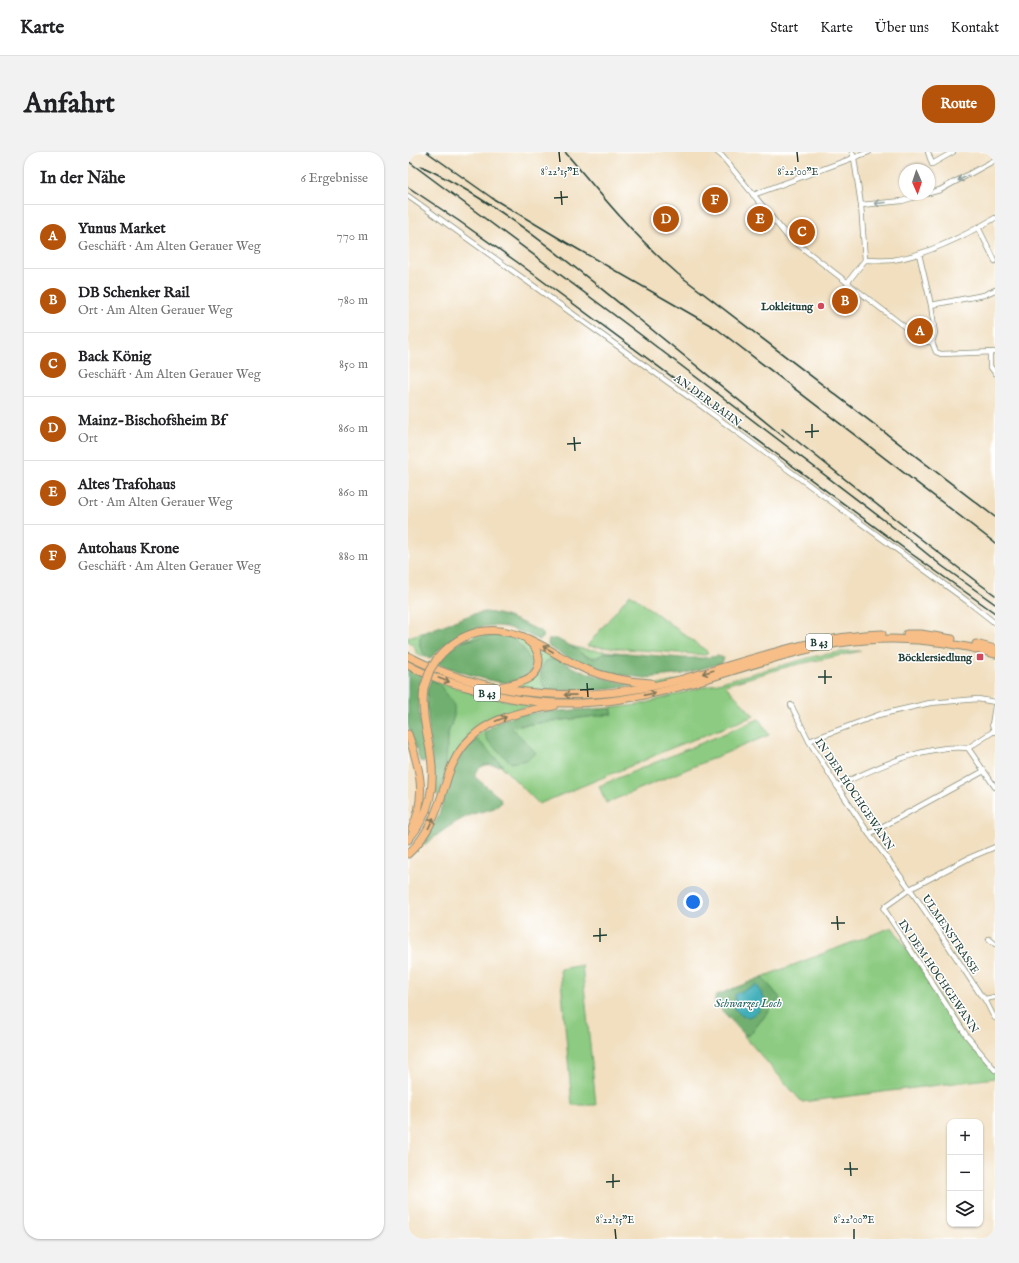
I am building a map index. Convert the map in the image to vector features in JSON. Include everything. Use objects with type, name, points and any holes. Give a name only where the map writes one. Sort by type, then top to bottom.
[{"type":"highway","points":[[408,840],[424,815],[430,800],[432,784],[431,760],[423,715],[424,688],[430,670],[437,659],[454,643],[468,635],[499,630],[521,636],[537,643],[580,667],[598,674],[625,681],[664,684]]},
{"type":"highway","name":"B 43","points":[[408,656],[464,679],[496,687],[539,694],[578,695],[617,692],[664,684],[788,648],[851,636],[920,634],[979,644],[995,649]]},
{"type":"highway","points":[[496,687],[529,679],[536,672],[539,660],[537,651],[532,644],[521,636]]},
{"type":"highway","name":"B 43","points":[[408,665],[433,676],[483,692],[528,701],[569,703],[611,701],[654,694],[790,654],[859,640],[930,640],[965,646],[995,654]]},
{"type":"highway","points":[[979,644],[995,644]]},
{"type":"highway","points":[[408,854],[428,831],[440,803],[452,767],[463,748],[473,737],[485,727],[500,719],[519,712],[569,703]]},
{"type":"highway","points":[[408,734],[418,768],[421,793],[418,813],[408,837]]},
{"type":"street","points":[[717,152],[722,156],[787,236],[919,338],[926,342],[932,342]]},
{"type":"street","points":[[847,283],[865,260],[861,205],[852,152]]},
{"type":"street","points":[[753,195],[869,152]]},
{"type":"street","points":[[928,152],[932,164],[953,152]]},
{"type":"street","points":[[935,191],[995,160]]},
{"type":"street","name":"AN DER BAHN","points":[[408,196],[700,405],[995,623]]},
{"type":"street","points":[[861,205],[905,200]]},
{"type":"street","points":[[865,260],[892,260],[919,254],[995,218]]},
{"type":"street","points":[[978,227],[995,261]]},
{"type":"street","points":[[919,254],[931,305],[935,333],[932,342],[936,352],[941,354],[992,352],[990,366],[995,373]]},
{"type":"street","points":[[931,305],[984,295],[995,290]]},
{"type":"street","points":[[809,741],[878,715],[915,707],[959,700],[978,699],[995,702]]},
{"type":"street","name":"IN DER HOCHGEWANN","points":[[791,705],[809,741],[837,786],[869,834],[910,889]]},
{"type":"street","points":[[837,786],[872,770],[911,755],[958,747],[968,748],[995,732],[992,725],[995,706]]},
{"type":"street","points":[[968,748],[995,787]]},
{"type":"street","points":[[869,834],[984,771]]},
{"type":"street","points":[[910,889],[995,846]]},
{"type":"street","name":"IN DEM HOCHGEWANN","points":[[910,889],[884,909],[966,1035],[995,1070]]},
{"type":"street","name":"ULMENSTRASSE","points":[[910,889],[980,994],[985,999],[995,1018]]},
{"type":"street","points":[[989,939],[995,944]]},
{"type":"street","points":[[985,999],[995,997]]},
{"type":"green space","points":[[630,594],[708,652],[705,655],[587,646]]},
{"type":"green space","points":[[485,612],[500,614],[521,622],[542,632],[543,638],[539,640],[509,628],[488,626],[460,635],[444,646],[430,659],[426,657],[420,647],[420,637],[425,632],[473,614]]},
{"type":"green space","points":[[425,632],[420,637],[420,647],[426,657],[416,653],[414,646],[408,641],[408,637]]},
{"type":"green space","points":[[496,633],[518,637],[531,647],[536,658],[536,662],[530,674],[524,649],[512,638],[473,639],[461,641],[481,634]]},
{"type":"green space","points":[[489,636],[506,636],[515,640],[524,650],[530,661],[530,674],[515,681],[502,682],[474,676],[438,664],[439,661],[456,644]]},
{"type":"green space","points":[[549,639],[557,639],[578,650],[583,655],[594,658],[600,657],[604,653],[627,653],[681,658],[718,656],[724,658],[722,663],[683,674],[646,678],[613,674],[591,668],[549,647]]},
{"type":"green space","points":[[568,645],[582,649],[627,653],[604,653],[599,656],[590,657]]},
{"type":"green space","points":[[536,646],[562,660],[546,661],[542,667],[540,674],[551,691],[512,687],[538,673]]},
{"type":"green space","points":[[847,651],[861,651],[790,666],[725,685],[754,716],[664,751],[539,804],[501,766],[503,765],[494,756],[473,745],[465,748],[484,730],[527,760],[536,753],[512,728],[514,726],[612,714],[611,708],[638,705],[816,656]]},
{"type":"green space","points":[[408,659],[496,690],[520,695],[563,698],[611,696],[719,671],[656,691],[586,701],[541,699],[483,690],[428,671],[408,662]]},
{"type":"green space","points":[[554,659],[574,668],[635,685],[601,690],[552,691],[543,686],[541,682],[541,674],[546,661]]},
{"type":"green space","points":[[408,669],[422,674],[419,706],[421,726],[427,752],[427,760],[424,762],[420,761],[408,725]]},
{"type":"green space","points":[[431,679],[459,689],[502,700],[546,705],[520,708],[497,716],[477,729],[446,774],[447,736],[454,716]]},
{"type":"green space","points":[[431,679],[439,684],[454,704],[454,716],[447,736],[446,774],[440,795],[438,796],[435,792],[426,701],[427,690]]},
{"type":"green space","points":[[611,708],[613,714],[514,726],[512,728],[536,753],[527,760],[511,763],[487,740],[485,734],[486,731],[497,722],[516,715]]},
{"type":"green space","points":[[759,719],[769,735],[606,803],[599,786]]},
{"type":"green space","points":[[475,740],[478,740],[503,766],[485,765],[475,773],[475,777],[500,798],[501,803],[495,808],[470,815],[457,822],[420,847],[437,819],[449,779],[465,748],[473,745]]},
{"type":"green space","points":[[892,927],[938,995],[964,1037],[995,1073],[995,1078],[802,1102],[744,1036],[749,1035],[780,998],[762,977]]},
{"type":"green space","points":[[582,965],[596,1105],[572,1105],[560,969]]},
{"type":"green space","points":[[762,977],[780,998],[749,1035],[745,1035],[715,1003],[715,999],[717,995]]},
{"type":"water","name":"Schwarzes Loch","points":[[757,985],[765,1000],[758,1012],[749,1017],[741,1015],[735,1009],[735,994]]},
{"type":"railway","points":[[427,152],[492,198],[717,329],[995,543]]},
{"type":"railway","points":[[565,152],[633,231],[678,274],[995,517]]},
{"type":"railway","points":[[408,161],[637,332],[942,566],[995,604]]},
{"type":"railway","points":[[421,166],[477,196],[529,232],[784,437]]},
{"type":"railway","points":[[408,187],[517,262],[913,555],[995,613]]},
{"type":"railway","points":[[782,429],[900,523],[995,595]]},
{"type":"place","name":"Autohaus Krone","points":[[715,200]]},
{"type":"place","name":"Mainz-Bischofsheim Bf","points":[[666,219]]},
{"type":"place","name":"Altes Trafohaus","points":[[760,219]]},
{"type":"place","name":"Back König","points":[[802,232]]},
{"type":"place","name":"DB Schenker Rail","points":[[845,301]]},
{"type":"place","name":"Lokleitung","points":[[821,306]]},
{"type":"place","name":"Yunus Market","points":[[920,331]]},
{"type":"place","name":"Böcklersiedlung","points":[[980,657]]}]
